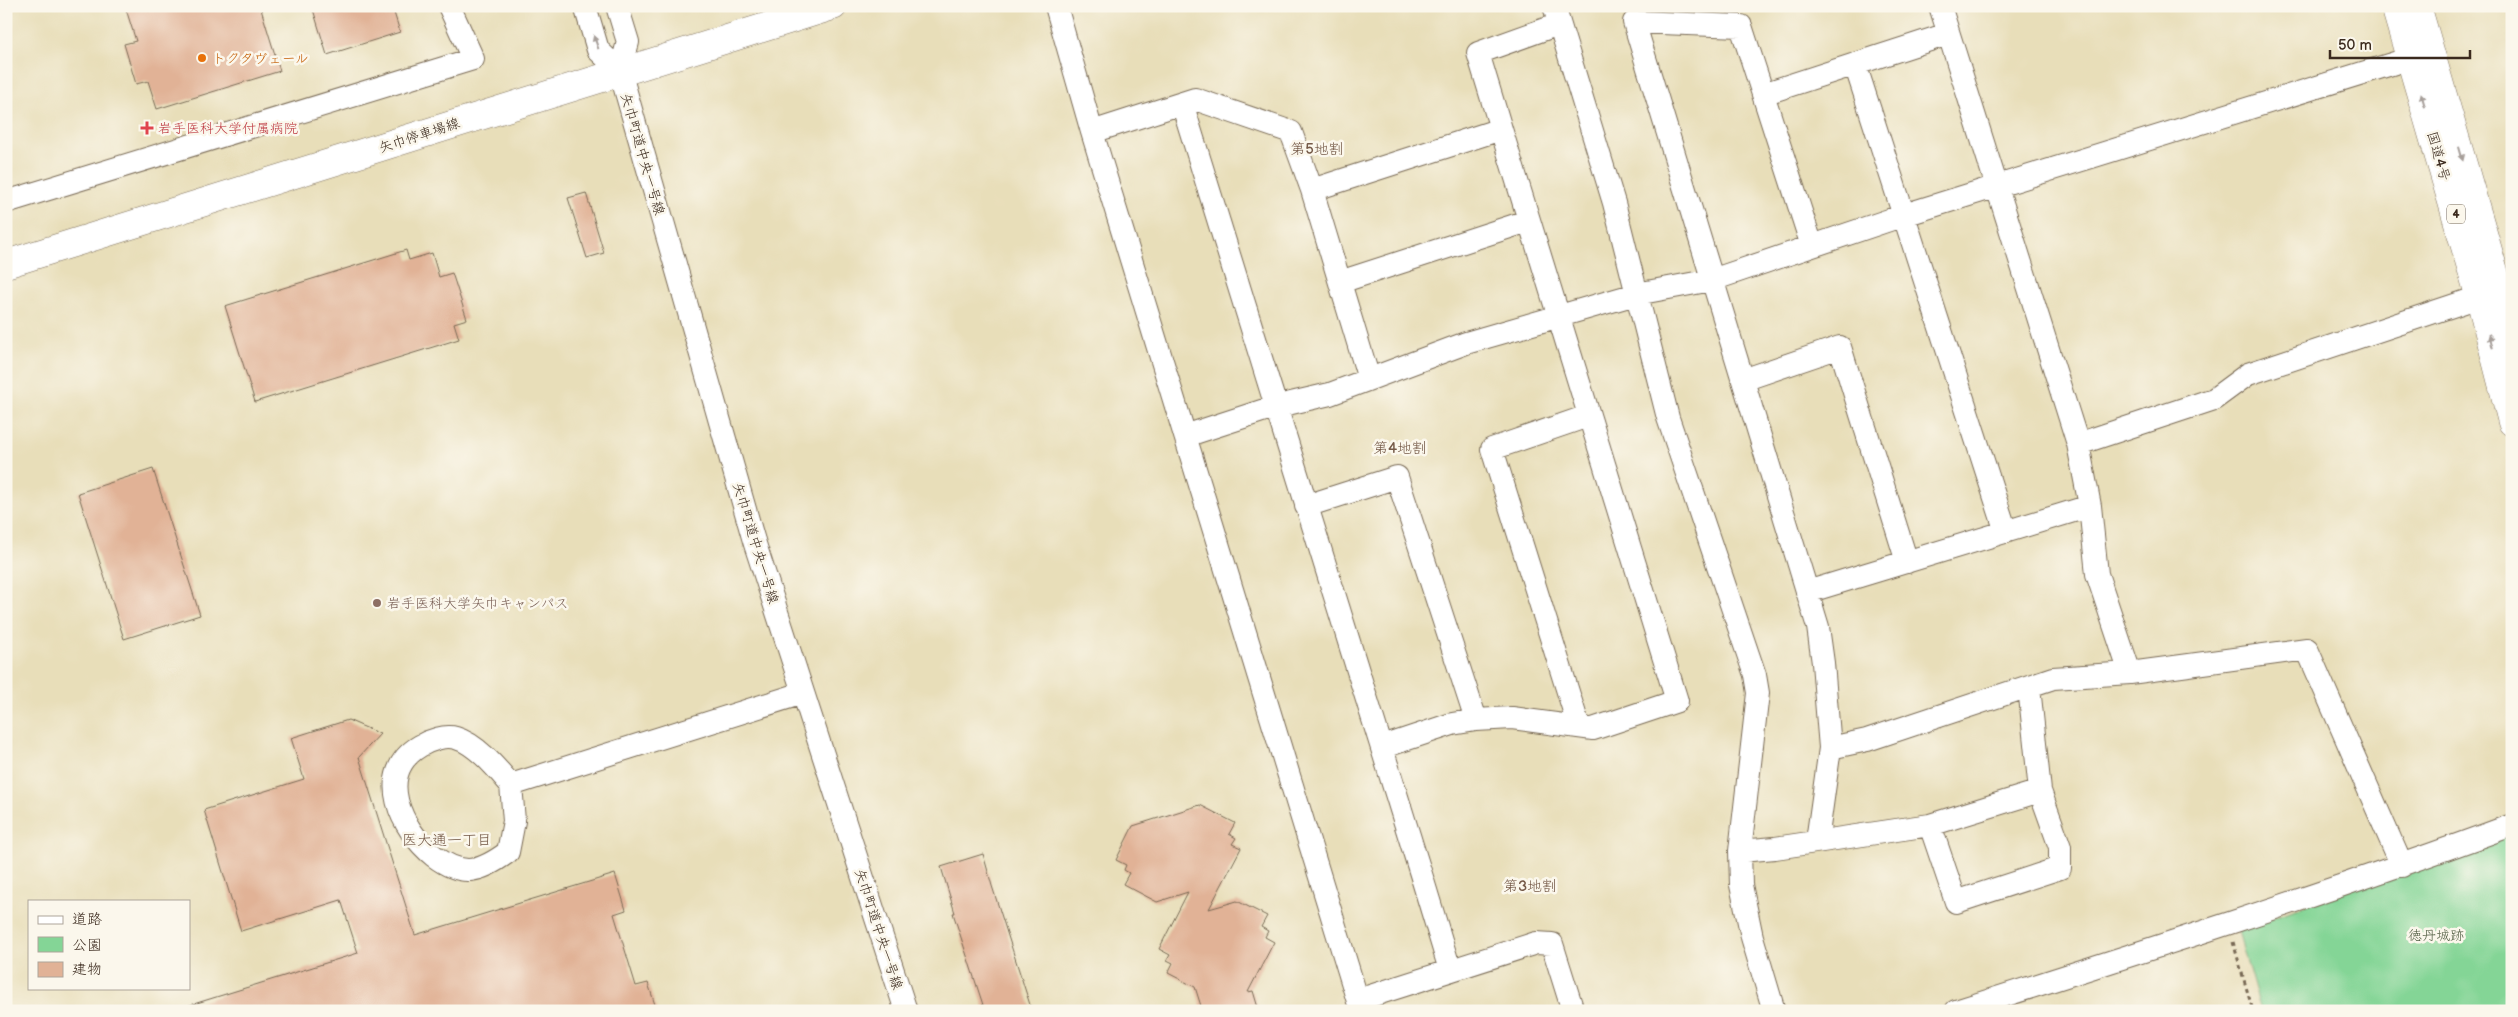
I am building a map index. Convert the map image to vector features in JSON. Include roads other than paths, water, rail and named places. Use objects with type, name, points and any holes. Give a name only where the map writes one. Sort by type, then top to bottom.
[{"type":"main road","name":"矢巾停車場線","points":[[6,264],[211,202],[620,71],[832,6]]},
{"type":"main road","name":"国道4号","points":[[2395,6],[2411,58],[2512,333]]},
{"type":"main road","name":"国道4号","points":[[2417,6],[2498,291],[2512,422]]},
{"type":"street","points":[[6,202],[473,59],[449,6]]},
{"type":"street","points":[[584,6],[598,50],[620,71],[628,42],[617,6]]},
{"type":"street","points":[[1056,6],[1092,132],[1359,1005],[1450,970],[1536,943],[1552,944],[1573,1011]]},
{"type":"street","points":[[1940,6],[2078,444],[2090,506],[2097,574],[2130,673]]},
{"type":"street","points":[[1383,747],[1452,724],[1476,720],[1512,718],[1593,729],[1677,701],[1588,416],[1559,315],[1528,221],[1478,53],[1557,15],[1614,204],[1668,418],[1755,675],[1758,693],[1740,851],[1741,885],[1752,936],[1774,1011]]},
{"type":"street","points":[[1812,246],[1741,26],[1634,22],[1818,627],[1830,748],[1817,841]]},
{"type":"street","points":[[1763,94],[1948,34]]},
{"type":"street","points":[[1185,436],[1274,407],[1330,394],[1466,343],[1559,315],[1636,294],[1712,280],[1904,215],[2411,58]]},
{"type":"street","points":[[1855,64],[2006,532]]},
{"type":"street","name":"矢巾町道中央一号線","points":[[620,71],[754,541],[906,1011]]},
{"type":"street","points":[[1092,132],[1195,98],[1291,132],[1312,190],[1369,379]]},
{"type":"street","points":[[1182,103],[1274,407],[1383,747],[1450,970]]},
{"type":"street","points":[[1312,190],[1501,129]]},
{"type":"street","points":[[1340,282],[1528,221]]},
{"type":"street","points":[[2078,444],[2214,399],[2248,374],[2498,291]]},
{"type":"street","points":[[1743,380],[1840,347],[1907,562]]},
{"type":"street","points":[[1580,727],[1492,449],[1588,416]]},
{"type":"street","points":[[1306,506],[1397,478],[1476,720]]},
{"type":"street","points":[[1807,592],[2090,506]]},
{"type":"street","points":[[1830,748],[1867,740],[2053,678],[2130,673],[2307,649],[2402,866]]},
{"type":"street","points":[[1930,825],[1956,902],[2060,868],[2060,847],[2040,791],[2029,687]]},
{"type":"street","points":[[511,785],[803,693]]},
{"type":"street","points":[[456,738],[478,751],[511,785],[514,821],[508,852],[488,866],[469,872],[444,864],[421,846],[404,822],[396,795],[398,767],[414,750],[431,739],[456,738]]},
{"type":"street","points":[[1740,851],[1930,825],[2040,791]]},
{"type":"street","points":[[1956,1011],[2229,925],[2402,866],[2512,825]]},
{"type":"place","name":"トクタヴェール","points":[[202,58]]},
{"type":"place","name":"岩手医科大学付属病院","points":[[147,128]]},
{"type":"place","name":"岩手医科大学矢巾キャンパス","points":[[377,603]]},
{"type":"district","name":"第5地割","points":[[1317,149]]},
{"type":"district","name":"第4地割","points":[[1400,448]]},
{"type":"district","name":"医大通一丁目","points":[[447,840]]},
{"type":"district","name":"第3地割","points":[[1530,886]]},
{"type":"park label","name":"徳丹城跡","points":[[2436,935]]}]
